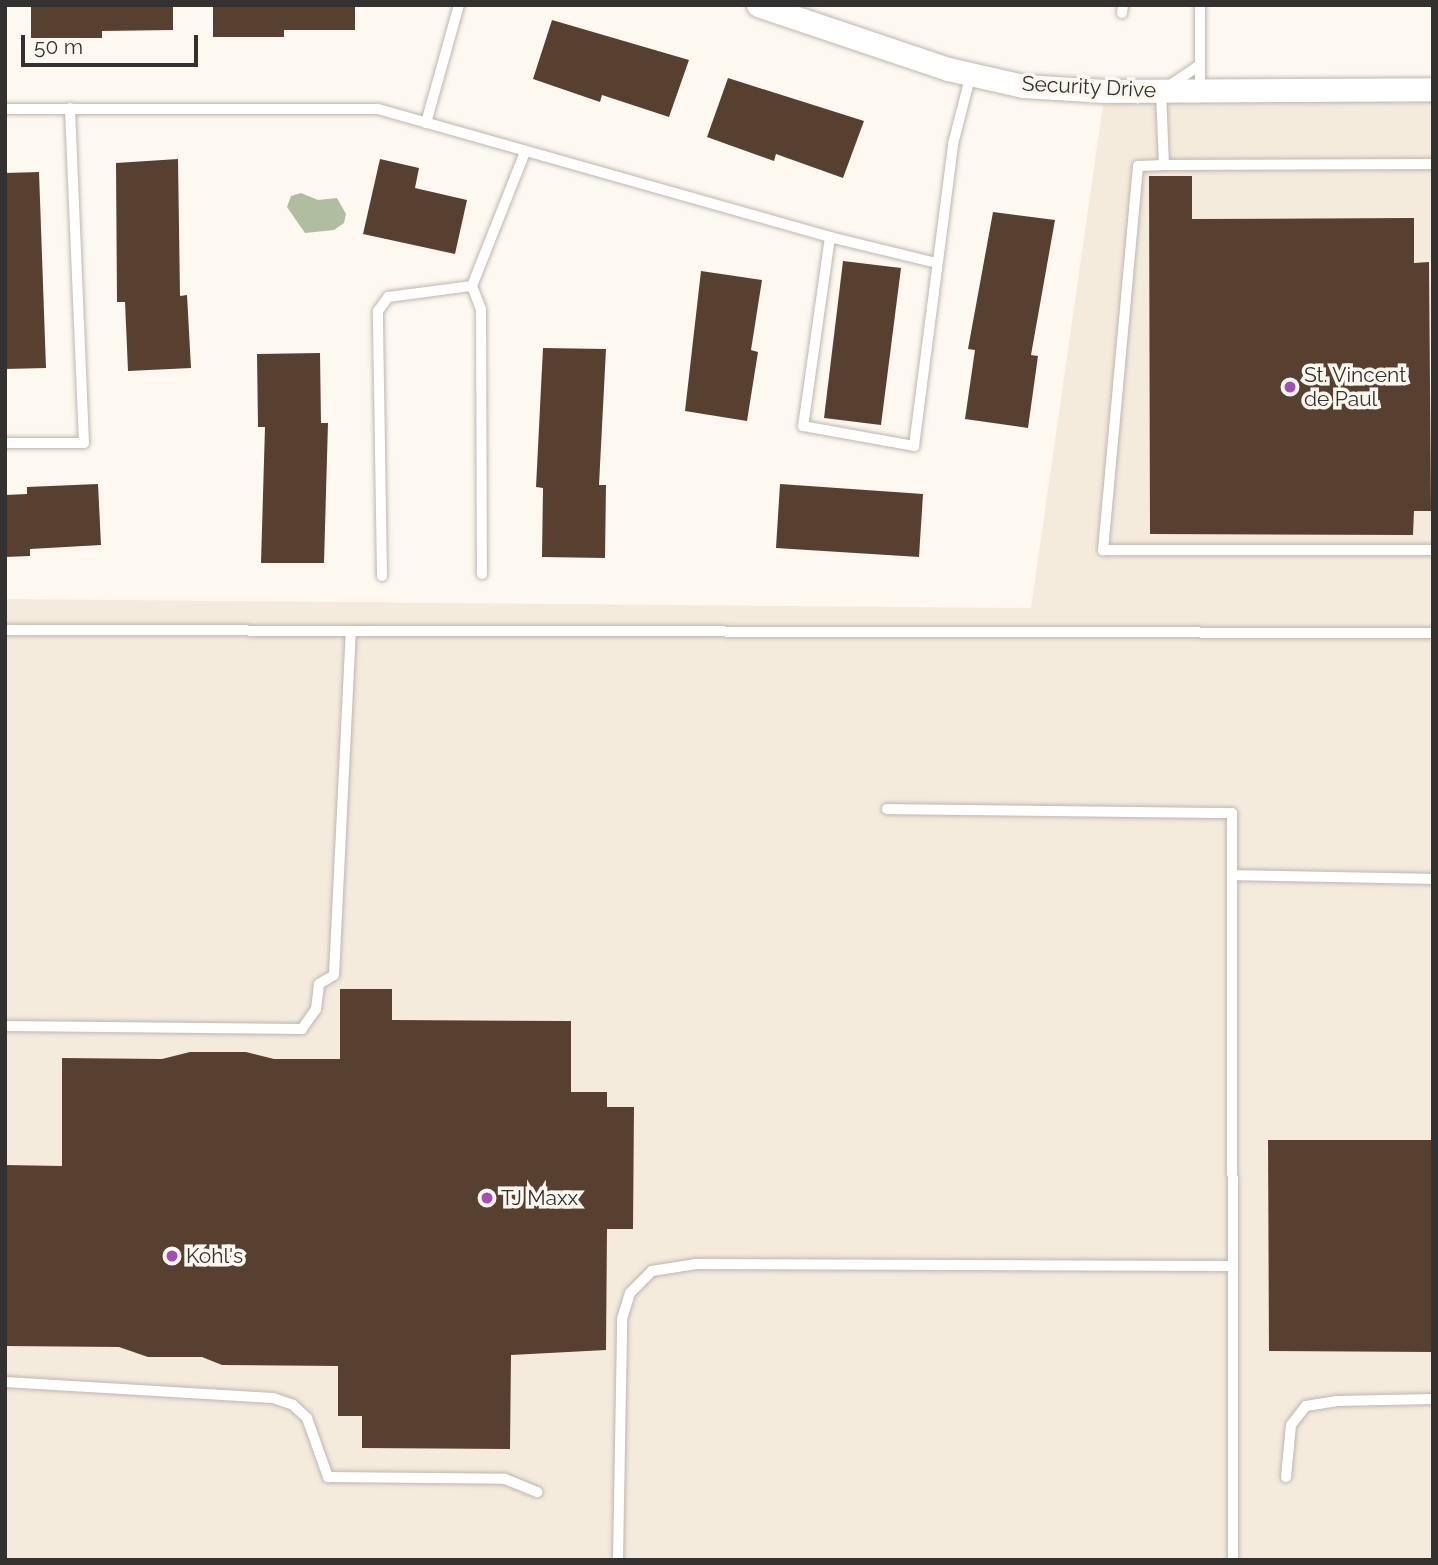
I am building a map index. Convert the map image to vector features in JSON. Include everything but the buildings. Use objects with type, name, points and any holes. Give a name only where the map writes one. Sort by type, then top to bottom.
[{"type":"street","name":"Security Drive","points":[[758,5],[971,75],[1023,86],[1161,91],[1433,89]]},
{"type":"lane","points":[[426,123],[459,5]]},
{"type":"lane","points":[[1200,5],[1200,91]]},
{"type":"lane","points":[[1164,165],[1161,91],[1200,65]]},
{"type":"lane","points":[[830,237],[803,426],[914,446],[953,144],[971,75]]},
{"type":"lane","points":[[5,108],[378,109],[830,237],[937,263]]},
{"type":"lane","points":[[5,443],[84,443],[70,108]]},
{"type":"lane","points":[[482,574],[481,309],[472,286],[525,152]]},
{"type":"lane","points":[[1433,164],[1138,166],[1104,550],[1433,550]]},
{"type":"lane","points":[[382,576],[378,311],[388,297],[472,286]]},
{"type":"lane","points":[[5,630],[1433,633]]},
{"type":"lane","points":[[5,1026],[302,1029],[316,1009],[319,984],[334,975],[351,631]]},
{"type":"lane","points":[[887,809],[1232,813],[1230,1266],[1233,1560]]},
{"type":"lane","points":[[1232,876],[1433,878]]},
{"type":"lane","points":[[618,1560],[623,1312],[635,1287],[659,1268],[755,1263],[1230,1266]]},
{"type":"lane","points":[[5,1382],[273,1398],[293,1405],[307,1418],[328,1477],[505,1479],[537,1492]]},
{"type":"lane","points":[[1286,1477],[1291,1425],[1306,1406],[1344,1401],[1433,1399]]},
{"type":"shaded area","points":[[1433,89],[1433,1560],[5,1560],[5,599],[1031,608],[1105,91]]},
{"type":"shaded area","points":[[301,193],[318,200],[337,198],[346,214],[344,223],[334,230],[305,233],[287,207],[291,196]]},
{"type":"place","name":"St. Vincent de Paul","points":[[1290,387]]},
{"type":"place","name":"TJ Maxx","points":[[487,1198]]},
{"type":"place","name":"Kohl's","points":[[172,1256]]}]
